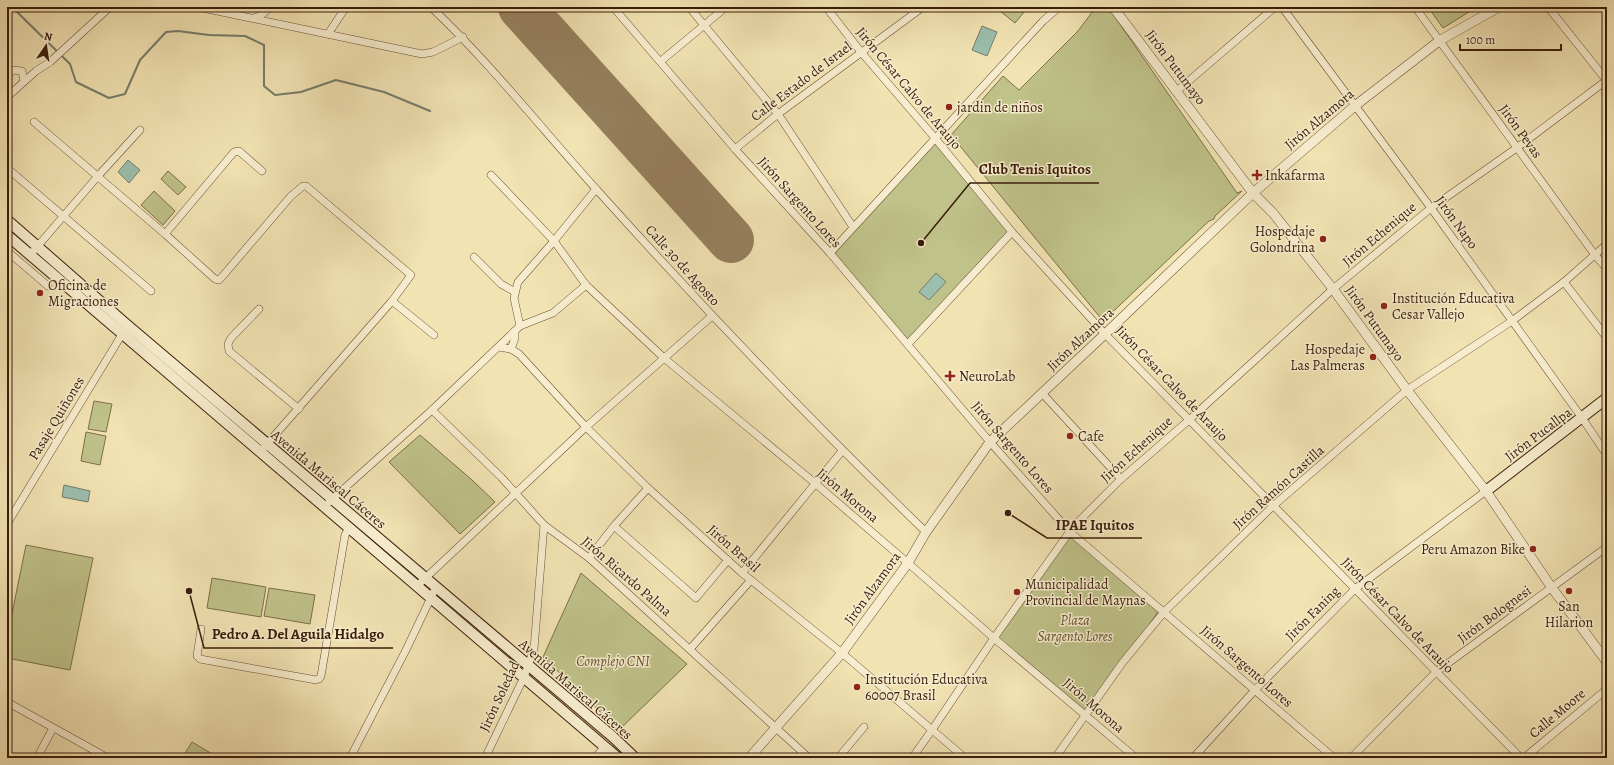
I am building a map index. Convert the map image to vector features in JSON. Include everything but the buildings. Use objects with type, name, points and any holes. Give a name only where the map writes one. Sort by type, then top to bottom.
[{"type":"main road","name":"Avenida Mariscal Cáceres","points":[[7,220],[38,246],[124,329]]},
{"type":"main road","name":"Avenida Mariscal Cáceres","points":[[7,235],[124,329],[264,448],[332,499],[635,758]]},
{"type":"main road","name":"Jirón Pucallpa","points":[[1486,491],[1607,398]]},
{"type":"main road","name":"Avenida Mariscal Cáceres","points":[[264,448],[325,507],[618,758]]},
{"type":"street","points":[[7,97],[36,71],[50,62],[110,7]]},
{"type":"street","points":[[198,7],[422,54],[433,52],[463,37]]},
{"type":"street","points":[[250,18],[260,16],[271,7]]},
{"type":"street","points":[[328,34],[346,7]]},
{"type":"street","name":"Calle 30 de Agosto","points":[[431,7],[463,37],[596,189],[712,316],[842,451],[926,532]]},
{"type":"street","name":"Jirón Sargento Lores","points":[[613,7],[661,61],[735,149],[830,253],[990,442],[1070,532],[1334,758]]},
{"type":"street","points":[[689,7],[778,114],[853,227]]},
{"type":"street","points":[[661,61],[726,7]]},
{"type":"street","name":"Jirón César Calvo de Araujo","points":[[826,7],[861,52],[935,138],[1012,232],[1105,334],[1521,758]]},
{"type":"street","points":[[910,7],[914,14]]},
{"type":"street","name":"Calle Estado de Israel","points":[[735,149],[778,114],[923,7]]},
{"type":"street","points":[[830,253],[1043,21],[1059,7]]},
{"type":"street","name":"Jirón Putumayo","points":[[1113,7],[1253,193],[1273,213],[1333,289],[1407,390],[1486,491],[1552,588],[1607,662]]},
{"type":"street","points":[[1177,91],[1275,7]]},
{"type":"street","name":"Jirón Napo","points":[[1282,7],[1431,208],[1607,455]]},
{"type":"street","name":"Jirón Pevas","points":[[1415,7],[1595,255],[1607,269]]},
{"type":"street","name":"Jirón Alzamora","points":[[749,758],[842,653],[908,563],[926,532],[990,442],[1253,193],[1356,105],[1440,41],[1498,7]]},
{"type":"street","points":[[1548,7],[1607,81]]},
{"type":"street","points":[[7,76],[13,70],[22,71],[24,81]]},
{"type":"street","name":"Jirón Echenique","points":[[912,758],[994,638],[1073,527],[1121,479],[1189,420],[1333,289],[1431,208],[1518,147],[1607,81]]},
{"type":"street","points":[[34,122],[165,234],[215,279],[219,280],[291,196],[303,186],[306,186],[411,275],[392,301],[264,448]]},
{"type":"street","points":[[30,255],[140,130]]},
{"type":"street","points":[[165,234],[234,152],[239,151],[262,171]]},
{"type":"street","points":[[7,168],[151,291]]},
{"type":"street","name":"Jirón Morona","points":[[491,175],[554,241],[586,285],[664,358],[816,484],[994,638],[1136,758]]},
{"type":"street","points":[[499,347],[511,349],[515,338],[517,329],[514,298],[518,282],[554,241],[596,189]]},
{"type":"street","points":[[908,344],[1012,232]]},
{"type":"street","name":"Jirón Ramón Castilla","points":[[1055,758],[1123,662],[1164,612],[1274,506],[1407,390],[1512,321],[1564,282],[1607,244]]},
{"type":"street","points":[[7,251],[48,286]]},
{"type":"street","points":[[474,257],[501,284],[515,292]]},
{"type":"street","points":[[1564,282],[1607,338]]},
{"type":"street","points":[[325,507],[332,499],[432,410],[517,329],[553,313],[586,285]]},
{"type":"street","points":[[392,301],[434,335]]},
{"type":"street","points":[[259,309],[231,338],[228,344],[229,351],[299,409]]},
{"type":"street","points":[[417,586],[586,427],[712,316]]},
{"type":"street","name":"Pasaje Quiñones","points":[[7,524],[124,329]]},
{"type":"street","name":"Jirón Brasil","points":[[511,349],[519,354],[586,427],[648,488],[742,573],[842,653],[965,758]]},
{"type":"street","points":[[1042,393],[1121,479]]},
{"type":"street","name":"Jirón Ricardo Palma","points":[[432,410],[501,477],[544,525],[589,558],[809,758]]},
{"type":"street","points":[[742,573],[842,451]]},
{"type":"street","points":[[589,558],[614,526],[648,488]]},
{"type":"street","name":"Jirón Faning","points":[[1193,758],[1255,690],[1355,589],[1486,491]]},
{"type":"street","name":"Jirón Soledad","points":[[485,758],[524,678],[534,649],[544,525]]},
{"type":"street","points":[[614,526],[696,598],[728,560]]},
{"type":"street","points":[[201,629],[197,656],[200,659],[316,680],[319,679],[345,535],[349,528]]},
{"type":"street","name":"Jirón Bolognesi","points":[[1351,758],[1436,672],[1607,547]]},
{"type":"street","points":[[690,649],[752,580]]},
{"type":"street","points":[[350,758],[406,650],[436,587]]},
{"type":"street","name":"Calle Moore","points":[[1524,758],[1607,689]]},
{"type":"street","points":[[7,702],[108,758]]},
{"type":"street","points":[[37,758],[53,728]]},
{"type":"street","points":[[838,758],[864,728]]},
{"type":"street","points":[[595,758],[605,746]]},
{"type":"green space","points":[[995,7],[1020,7],[1025,11],[1015,23]]},
{"type":"green space","points":[[1097,7],[1108,7],[1237,193],[1242,191],[1215,216],[1214,219],[1209,221],[1103,321],[951,135],[1003,76],[1019,90],[1078,31]]},
{"type":"green space","points":[[1428,7],[1477,7],[1443,28]]},
{"type":"green space","points":[[935,138],[1012,232],[908,344],[830,253]]},
{"type":"green space","points":[[168,171],[186,187],[178,195],[161,179]]},
{"type":"green space","points":[[154,191],[175,211],[163,225],[141,205]]},
{"type":"green space","points":[[94,401],[112,404],[106,432],[88,429]]},
{"type":"green space","points":[[86,432],[106,436],[100,465],[81,461]]},
{"type":"green space","points":[[420,435],[495,502],[460,534],[389,462]]},
{"type":"green space","name":"Plaza Sargento Lores","points":[[1070,532],[1160,609],[1086,716],[994,638]]},
{"type":"green space","points":[[26,545],[93,558],[70,670],[7,658],[7,638]]},
{"type":"green space","name":"Complejo CNI","points":[[581,573],[687,664],[619,730],[543,657]]},
{"type":"green space","points":[[212,578],[266,587],[261,617],[207,608]]},
{"type":"green space","points":[[269,588],[315,595],[310,624],[264,616]]},
{"type":"green space","points":[[192,742],[219,758],[182,758]]},
{"type":"shaded area","points":[[982,26],[997,32],[987,56],[972,50]]},
{"type":"shaded area","points":[[128,160],[140,170],[129,183],[118,172]]},
{"type":"shaded area","points":[[936,273],[946,282],[929,300],[919,292]]},
{"type":"shaded area","points":[[64,485],[90,491],[88,502],[62,497]]},
{"type":"waterway","points":[[12,7],[70,64],[76,82],[109,98],[125,94],[140,60],[166,32],[178,31],[209,35],[245,36],[264,45],[264,86],[275,95],[301,92],[336,80],[384,92],[430,111]]},
{"type":"runway","points":[[521,7],[731,240]]},
{"type":"place","name":"jardin de niños","points":[[949,107]]},
{"type":"place","name":"Inkafarma","points":[[1257,175]]},
{"type":"place","name":"Hospedaje Golondrina","points":[[1323,239]]},
{"type":"place","name":"Club Tenis Iquitos","points":[[921,243]]},
{"type":"place","name":"Oficina de Migraciones","points":[[40,293]]},
{"type":"place","name":"Institución Educativa Cesar Vallejo","points":[[1384,306]]},
{"type":"place","name":"Hospedaje Las Palmeras","points":[[1373,357]]},
{"type":"place","name":"NeuroLab","points":[[950,376]]},
{"type":"place","name":"Cafe","points":[[1070,436]]},
{"type":"place","name":"IPAE Iquitos","points":[[1008,513]]},
{"type":"place","name":"Peru Amazon Bike","points":[[1533,549]]},
{"type":"place","name":"Pedro A. Del Aguila Hidalgo","points":[[189,591]]},
{"type":"place","name":"San Hilarion","points":[[1569,591]]},
{"type":"place","name":"Municipalidad Provincial de Maynas","points":[[1017,592]]},
{"type":"place","name":"Institución Educativa 60007 Brasil","points":[[857,687]]}]
